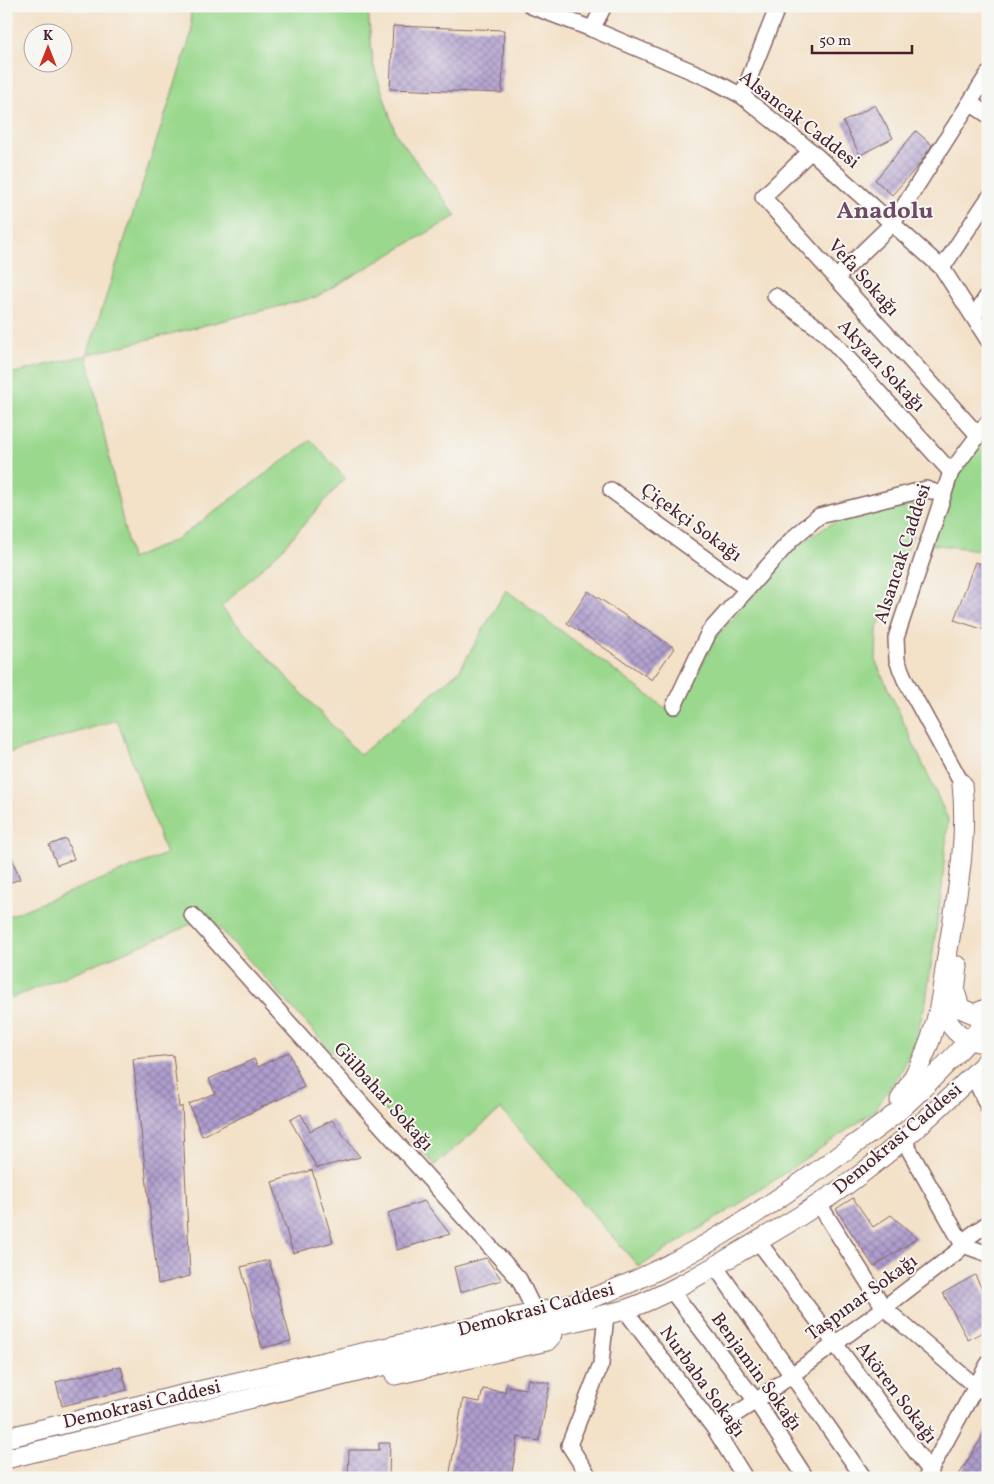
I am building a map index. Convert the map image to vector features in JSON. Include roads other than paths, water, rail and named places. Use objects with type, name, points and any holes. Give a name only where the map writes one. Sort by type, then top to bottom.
[{"type":"main road","points":[[886,1121],[923,1059],[935,1023],[942,990],[963,852],[965,824],[962,784]]},
{"type":"main road","points":[[962,784],[973,807],[976,836],[955,991],[956,1001],[960,1008],[974,1014],[988,1008]]},
{"type":"main road","points":[[942,990],[944,1014],[948,1024],[957,1033],[969,1039],[988,1043]]},
{"type":"main road","name":"Demokrasi Caddesi","points":[[6,1438],[577,1303],[614,1291],[657,1272],[702,1247],[761,1210],[886,1121],[904,1106],[988,1020]]},
{"type":"main road","name":"Demokrasi Caddesi","points":[[6,1458],[430,1354],[606,1315],[652,1301],[758,1241],[819,1204],[862,1174],[988,1060]]},
{"type":"main road","points":[[535,1312],[544,1313],[551,1318],[554,1326]]},
{"type":"street","name":"Alsancak Caddesi","points":[[530,6],[592,28],[710,79],[742,96],[811,151],[942,268],[988,340]]},
{"type":"street","points":[[592,28],[604,6]]},
{"type":"street","points":[[742,96],[776,7]]},
{"type":"street","points":[[836,278],[893,223],[988,74]]},
{"type":"street","points":[[970,103],[988,115]]},
{"type":"street","name":"Vefa Sokağı","points":[[811,151],[763,197],[978,435]]},
{"type":"street","points":[[942,268],[988,199]]},
{"type":"street","points":[[974,316],[988,295]]},
{"type":"street","name":"Akyazı Sokağı","points":[[775,296],[825,333],[951,472]]},
{"type":"street","name":"Alsancak Caddesi","points":[[962,784],[905,680],[897,653],[896,638],[951,472],[988,422]]},
{"type":"street","points":[[674,706],[709,632],[792,538],[819,516],[926,489],[943,495]]},
{"type":"street","name":"Çiçekçi Sokağı","points":[[610,490],[747,589]]},
{"type":"street","name":"Gülbahar Sokağı","points":[[192,915],[519,1278],[535,1312]]},
{"type":"street","points":[[973,1075],[988,1107]]},
{"type":"street","points":[[902,1139],[963,1245],[988,1254]]},
{"type":"street","points":[[819,1204],[884,1308],[982,1390]]},
{"type":"street","name":"Taşpınar Sokağı","points":[[714,1428],[756,1402],[884,1308],[988,1223]]},
{"type":"street","name":"Akören Sokağı","points":[[758,1241],[928,1475]]},
{"type":"street","points":[[715,1266],[864,1478]]},
{"type":"street","name":"Benjamin Sokağı","points":[[671,1290],[756,1402],[806,1478]]},
{"type":"street","name":"Nurbaba Sokağı","points":[[625,1310],[714,1428],[745,1478]]},
{"type":"street","points":[[590,1478],[569,1445],[601,1364],[606,1315]]},
{"type":"street","points":[[928,1475],[982,1390],[988,1364]]},
{"type":"district","name":"Anadolu","points":[[885,212]]}]
